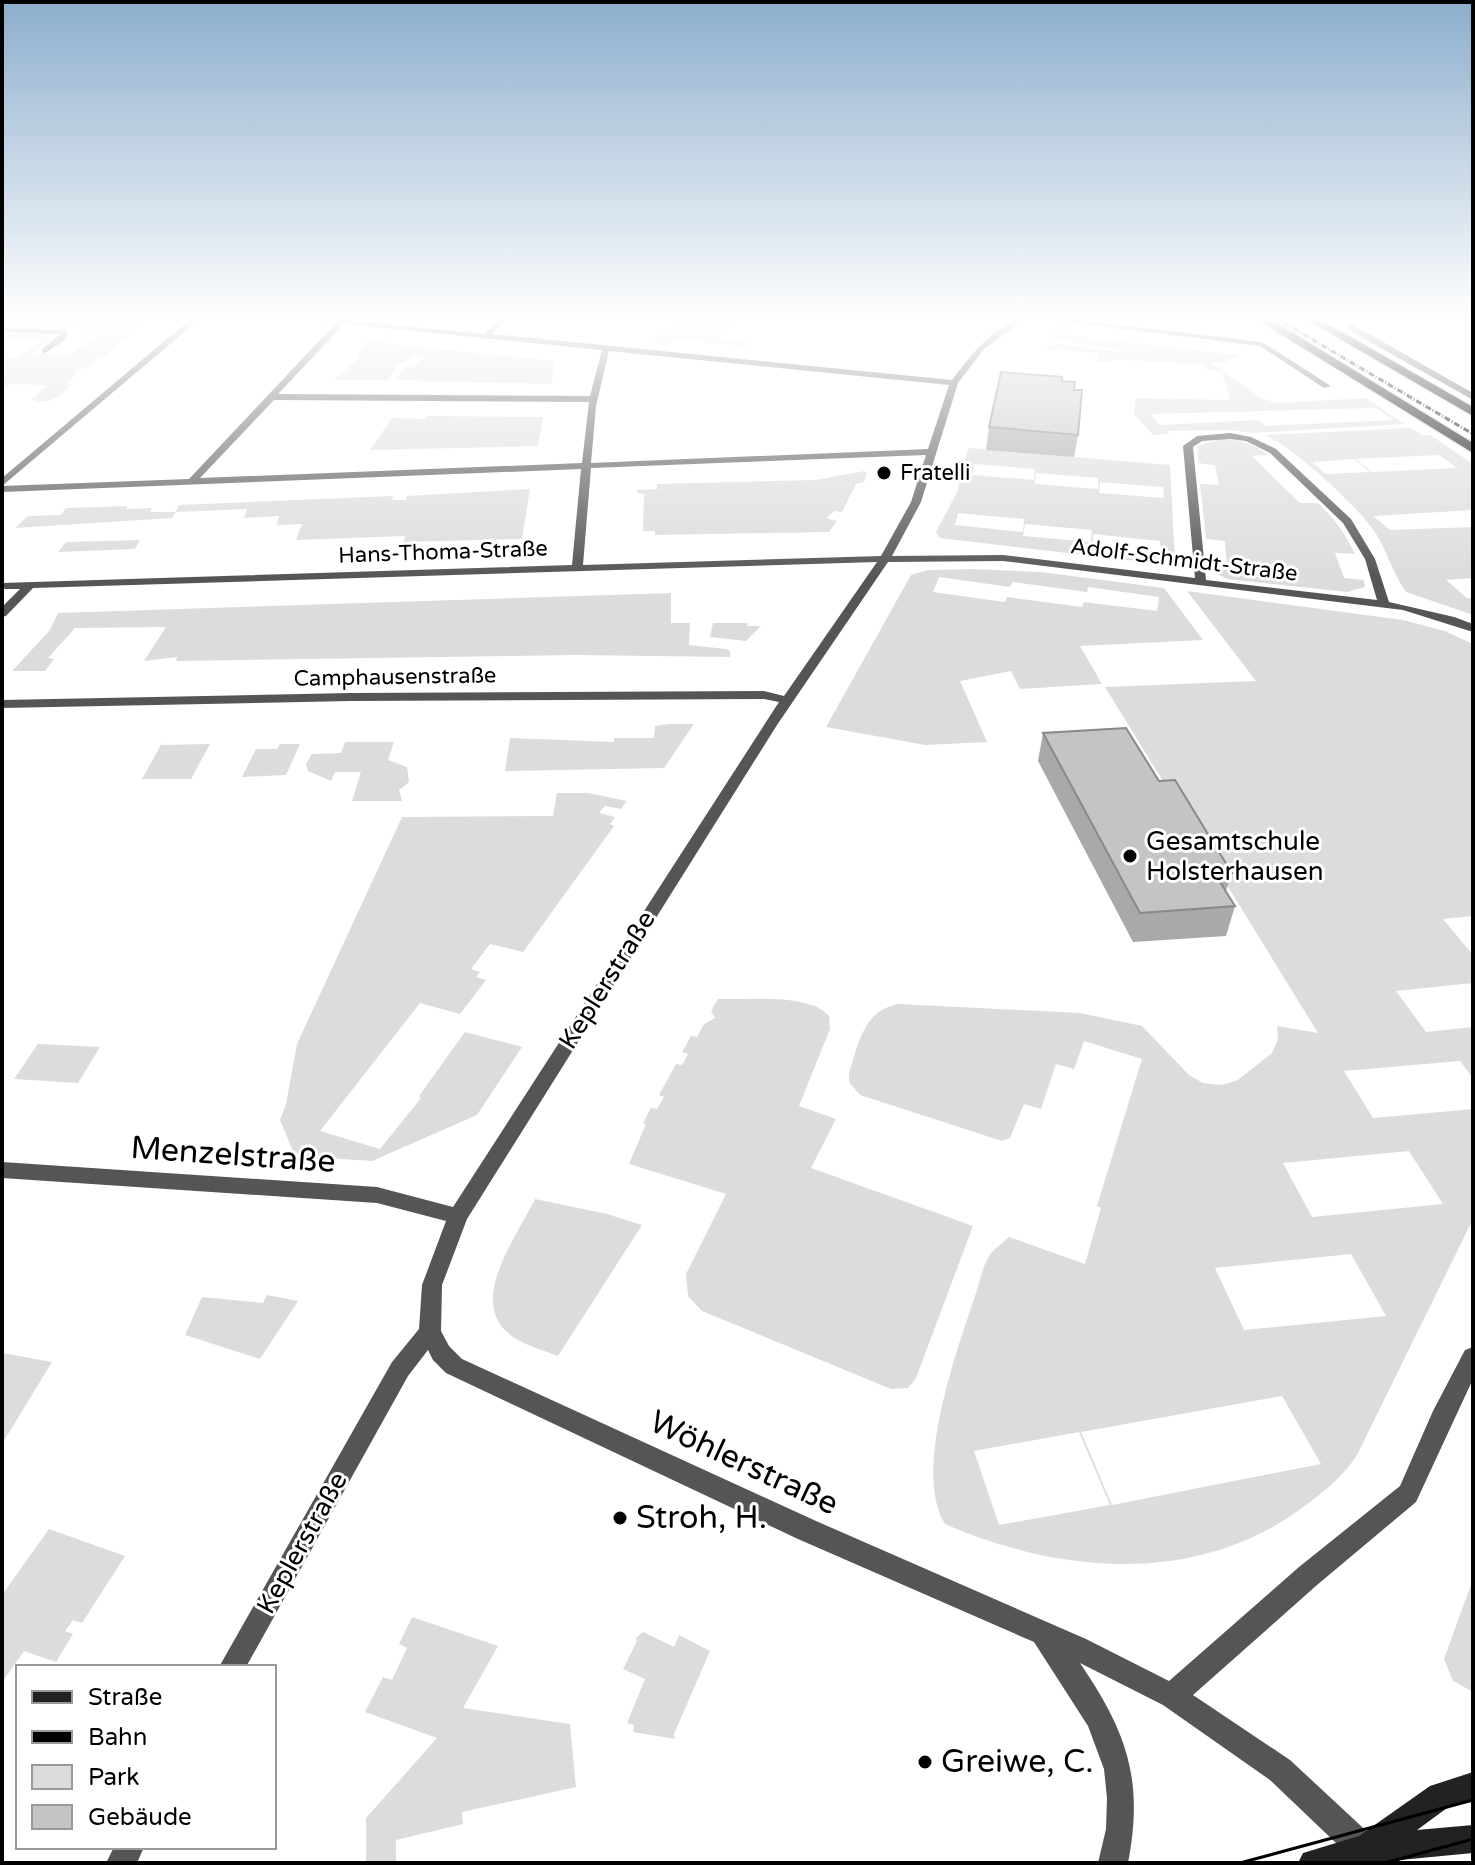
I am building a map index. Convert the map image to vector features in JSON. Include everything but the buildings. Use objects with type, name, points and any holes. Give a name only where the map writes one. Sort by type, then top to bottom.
[{"type":"highway","points":[[1400,404],[1473,449]]},
{"type":"main road","points":[[1369,1856],[1440,1796],[1473,1786]]},
{"type":"main road","points":[[1313,1863],[1473,1839]]},
{"type":"street","points":[[3,483],[96,404]]},
{"type":"street","points":[[193,480],[265,404]]},
{"type":"street","points":[[577,568],[584,464],[592,404]]},
{"type":"street","name":"Keplerstraße","points":[[233,1665],[400,1369],[430,1332],[432,1285],[458,1216],[620,957],[787,700],[885,559],[916,502],[948,404]]},
{"type":"street","points":[[1201,582],[1188,446],[1200,438],[1230,436],[1265,445],[1347,521],[1370,559],[1384,604]]},
{"type":"street","points":[[3,483],[193,480],[933,452]]},
{"type":"street","name":"Adolf-Schmidt-Straße","points":[[885,559],[1003,558],[1384,604],[1450,619],[1473,628]]},
{"type":"street","name":"Hans-Thoma-Straße","points":[[2,586],[885,559]]},
{"type":"street","points":[[2,614],[30,585]]},
{"type":"street","name":"Camphausenstraße","points":[[2,704],[453,696],[764,695],[787,700]]},
{"type":"street","name":"Menzelstraße","points":[[2,1170],[377,1195],[458,1216]]},
{"type":"street","name":"Wöhlerstraße","points":[[430,1332],[441,1353],[454,1366],[1045,1637],[1077,1648],[1172,1696],[1280,1770],[1369,1856]]},
{"type":"street","points":[[1172,1696],[1308,1576],[1408,1494],[1473,1357]]},
{"type":"street","name":"Wöhlerstraße","points":[[1045,1637],[1091,1699],[1111,1743],[1122,1791],[1121,1834],[1113,1863]]},
{"type":"green space","points":[[1135,404],[1375,404],[1404,424],[1253,433],[1228,430],[1169,431],[1168,434],[1153,435],[1134,414]],"holes":[[[1376,408],[1393,420],[1265,426],[1259,420],[1160,425],[1150,414]]]},
{"type":"green space","points":[[427,416],[543,417],[538,446],[370,450],[392,418],[424,419]]},
{"type":"green space","points":[[1411,428],[1422,435],[1430,435],[1473,464],[1473,510],[1373,516],[1390,530],[1473,527],[1473,578],[1446,580],[1467,598],[1473,598],[1473,615],[1406,592],[1375,532],[1354,508],[1307,463],[1264,435]],"holes":[[[1439,455],[1457,468],[1372,472],[1356,459]],[[1354,459],[1370,472],[1326,474],[1312,462]]]},
{"type":"green space","points":[[1222,439],[1246,443],[1263,451],[1268,455],[1252,456],[1300,503],[1318,503],[1324,509],[1355,554],[1335,553],[1344,578],[1364,580],[1365,587],[1347,592],[1227,579],[1209,570],[1208,565],[1227,566],[1225,541],[1206,539],[1200,484],[1219,485],[1215,465],[1198,463],[1197,446]]},
{"type":"green space","points":[[968,448],[1170,465],[1175,561],[1162,564],[940,538],[936,532],[957,492]],"holes":[[[974,464],[1035,469],[1034,480],[972,475]],[[1036,473],[1098,478],[1098,489],[1035,484]],[[1100,482],[1163,487],[1164,498],[1099,493]],[[958,513],[1024,519],[1023,532],[955,525]],[[1025,524],[1092,530],[1091,542],[1023,536]],[[1093,534],[1160,541],[1161,554],[1093,548]]]},
{"type":"green space","points":[[865,471],[864,482],[856,484],[842,512],[835,511],[826,518],[837,521],[829,532],[655,535],[655,531],[643,531],[644,494],[637,493],[637,490],[657,489],[657,484],[815,480]]},
{"type":"green space","points":[[530,489],[522,539],[404,542],[405,536],[296,540],[302,524],[277,525],[279,516],[244,518],[247,509],[176,512],[172,518],[15,528],[28,516],[61,515],[66,508],[127,506],[126,509],[152,508],[150,512],[175,512],[179,505],[393,496],[392,500],[406,500],[407,496]]},
{"type":"green space","points":[[140,540],[135,549],[58,552],[66,542]]},
{"type":"green space","points":[[927,570],[1041,572],[1164,588],[1203,640],[1080,646],[1102,684],[1020,689],[1011,671],[960,681],[987,742],[925,745],[826,727],[911,575]],"holes":[[[939,577],[1010,587],[1013,582],[1087,592],[1088,587],[1159,597],[1157,611],[1084,602],[1082,607],[1007,597],[1005,602],[933,592]]]},
{"type":"green space","points":[[1187,591],[1403,620],[1445,631],[1473,644],[1473,916],[1443,919],[1473,955],[1473,983],[1396,991],[1426,1032],[1473,1027],[1473,1078],[1460,1061],[1344,1071],[1373,1118],[1473,1109],[1473,1219],[1358,1453],[1326,1490],[1261,1533],[1218,1550],[1173,1561],[1127,1564],[1034,1554],[945,1524],[936,1502],[933,1475],[940,1414],[986,1262],[993,1251],[1009,1237],[1085,1264],[1101,1208],[1097,1206],[1142,1059],[1084,1041],[1074,1069],[1056,1064],[1041,1109],[1024,1104],[1010,1138],[1002,1141],[860,1095],[849,1082],[849,1073],[870,1021],[886,1008],[898,1004],[1080,1013],[1142,1026],[1189,1075],[1203,1083],[1222,1085],[1238,1080],[1272,1053],[1278,1039],[1277,1026],[1318,1033],[1105,687],[1256,681]],"holes":[[[1409,1151],[1443,1204],[1312,1217],[1283,1163]],[[1351,1254],[1386,1316],[1244,1330],[1215,1268]],[[1282,1396],[1321,1464],[1112,1505],[1081,1432]],[[1079,1432],[1110,1505],[999,1525],[974,1451]]]},
{"type":"green space","points":[[671,593],[671,623],[690,623],[689,645],[726,649],[730,651],[730,657],[577,655],[176,661],[177,657],[144,661],[166,627],[75,628],[48,658],[54,659],[45,671],[12,671],[50,630],[58,613]]},
{"type":"green space","points":[[713,623],[761,626],[746,641],[710,637]]},
{"type":"green space","points":[[694,724],[664,768],[505,771],[510,738],[614,742],[614,738],[654,738],[655,726]]},
{"type":"green space","points":[[345,742],[394,742],[388,760],[407,767],[409,782],[399,790],[402,801],[352,801],[361,772],[335,772],[331,781],[308,771],[306,764],[312,754],[341,753]]},
{"type":"green space","points":[[162,743],[210,744],[191,779],[142,779]]},
{"type":"green space","points":[[280,744],[300,744],[286,775],[242,777],[256,749],[277,749]]},
{"type":"green space","points":[[557,793],[588,793],[627,801],[621,809],[605,806],[599,813],[615,817],[610,824],[614,826],[523,952],[490,944],[471,969],[480,972],[476,977],[486,980],[460,1014],[420,1003],[320,1131],[380,1149],[421,1098],[419,1096],[465,1032],[522,1047],[477,1115],[372,1161],[295,1156],[280,1120],[297,1044],[402,817],[553,816]]},
{"type":"green space","points":[[718,999],[793,1001],[820,1009],[829,1016],[830,1029],[799,1106],[836,1119],[811,1168],[973,1226],[916,1378],[908,1388],[891,1389],[702,1311],[688,1296],[686,1274],[726,1194],[629,1164],[651,1108],[657,1109],[664,1097],[659,1095],[676,1064],[682,1065],[688,1054],[682,1052],[691,1036],[697,1037],[704,1024],[715,1018],[711,1011]]},
{"type":"green space","points":[[38,1044],[100,1047],[78,1083],[14,1079]]},
{"type":"green space","points":[[535,1199],[607,1214],[642,1225],[558,1356],[511,1336],[496,1317],[493,1301],[501,1265]]},
{"type":"green space","points":[[267,1295],[298,1301],[260,1359],[185,1335],[202,1297],[263,1303]]},
{"type":"green space","points":[[2,1353],[52,1362],[2,1444]]},
{"type":"green space","points":[[49,1529],[125,1556],[82,1623],[73,1620],[65,1631],[73,1634],[56,1662],[24,1651],[3,1681],[2,1595]]},
{"type":"green space","points":[[1473,1579],[1473,1692],[1453,1681],[1444,1659]]},
{"type":"green space","points":[[412,1617],[498,1646],[463,1708],[570,1724],[576,1787],[462,1812],[463,1824],[396,1840],[396,1863],[366,1863],[366,1818],[437,1738],[365,1712],[383,1677],[392,1680],[407,1648],[399,1644]]},
{"type":"green space","points":[[643,1632],[674,1647],[679,1635],[710,1651],[674,1734],[676,1742],[675,1739],[633,1732],[634,1725],[627,1723],[645,1679],[623,1669],[636,1638]]},
{"type":"tram line","points":[[1240,1863],[1473,1800]]},
{"type":"tram line","points":[[1385,1863],[1473,1839]]},
{"type":"railway","points":[[1422,404],[1473,434]]},
{"type":"place","name":"Fratelli","points":[[884,473]]},
{"type":"place","name":"Gesamtschule Holsterhausen","points":[[1130,856]]},
{"type":"place","name":"Stroh, H.","points":[[620,1518]]},
{"type":"place","name":"Greiwe, C.","points":[[925,1762]]}]
